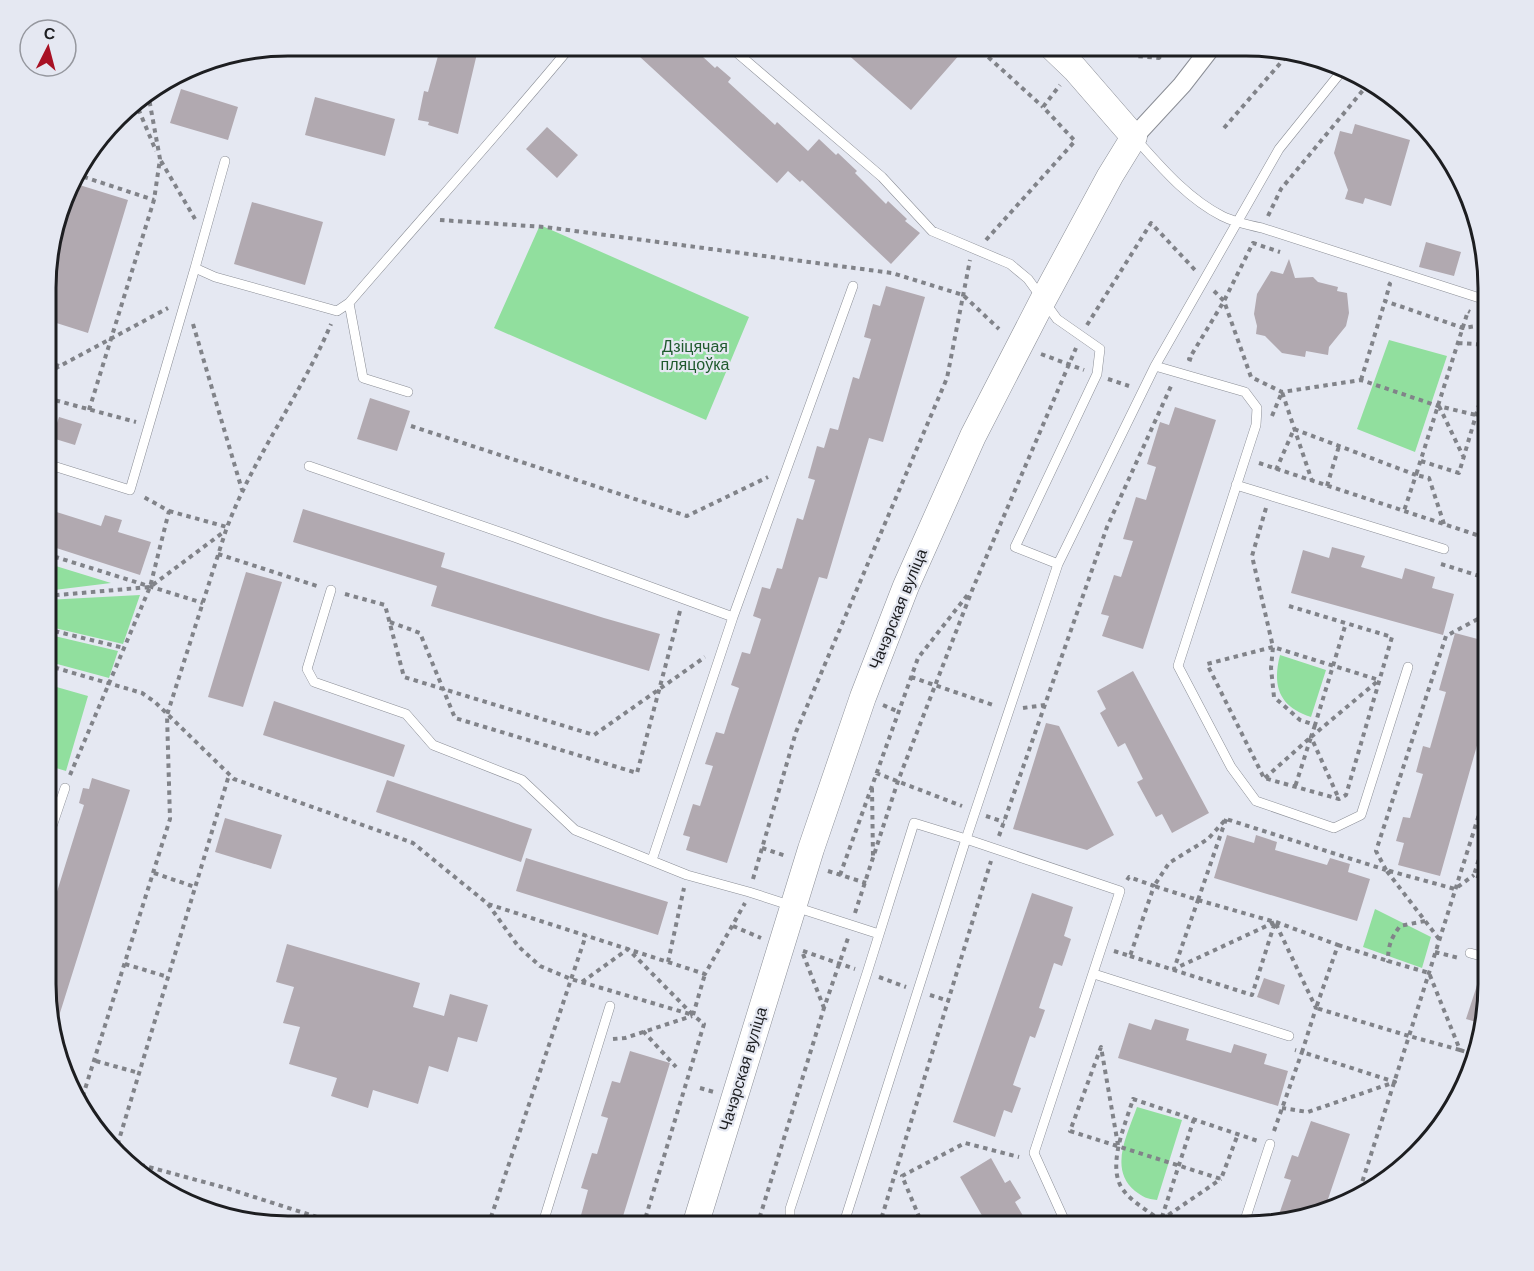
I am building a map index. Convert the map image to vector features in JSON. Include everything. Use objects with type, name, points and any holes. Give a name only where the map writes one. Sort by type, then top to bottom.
[{"type":"main road","points":[[1061,56],[1134,136]]},
{"type":"main road","name":"Чачэрская вуліца","points":[[698,1216],[793,907],[863,697],[906,586],[973,436],[1043,300],[1134,136]]},
{"type":"street","name":"Чачэрская вуліца","points":[[1134,136],[1182,85],[1204,56]]},
{"type":"lane","points":[[195,268],[215,277],[337,311],[349,303],[496,137],[563,56]]},
{"type":"lane","points":[[741,56],[882,177],[932,231],[1010,264],[1028,279],[1058,319],[1100,350],[1097,374],[1015,547],[1058,564]]},
{"type":"lane","points":[[846,1216],[975,811],[1058,564],[1155,366],[1236,222],[1279,149],[1339,75]]},
{"type":"lane","points":[[1134,136],[1175,183],[1220,215],[1478,297]]},
{"type":"lane","points":[[55,467],[130,490],[225,161]]},
{"type":"lane","points":[[652,860],[733,617],[853,286]]},
{"type":"lane","points":[[349,303],[363,378],[408,392]]},
{"type":"lane","points":[[1155,366],[1245,392],[1257,408],[1256,425],[1178,666],[1231,767],[1256,801],[1334,828],[1361,814],[1408,667]]},
{"type":"lane","points":[[309,466],[514,537],[733,617]]},
{"type":"lane","points":[[1236,485],[1444,549]]},
{"type":"lane","points":[[332,590],[307,669],[314,682],[406,714],[433,745],[522,780],[575,830],[687,875],[749,892],[879,934]]},
{"type":"lane","points":[[55,817],[65,788]]},
{"type":"lane","points":[[790,1216],[790,1209],[914,823],[1120,891],[1034,1153],[1062,1216]]},
{"type":"lane","points":[[1470,953],[1478,955]]},
{"type":"lane","points":[[1094,974],[1288,1036]]},
{"type":"lane","points":[[545,1216],[610,1006]]},
{"type":"lane","points":[[1246,1216],[1270,1144]]},
{"type":"path","points":[[752,883],[796,732],[947,378],[971,257],[1075,141],[1043,107],[987,56]]},
{"type":"path","points":[[1136,56],[1159,58],[1161,56]]},
{"type":"path","points":[[1224,128],[1284,58]]},
{"type":"path","points":[[1043,107],[1060,85]]},
{"type":"path","points":[[882,1216],[995,848],[1107,526],[1164,399],[1224,301],[1281,189],[1364,88]]},
{"type":"path","points":[[89,410],[154,200],[160,159],[149,101]]},
{"type":"path","points":[[139,110],[160,159],[205,235]]},
{"type":"path","points":[[84,177],[154,200]]},
{"type":"path","points":[[421,219],[545,227],[892,273],[963,295],[999,329]]},
{"type":"path","points":[[760,1216],[824,1008],[898,781],[973,588],[1082,335],[1151,223],[1224,301],[1251,377]]},
{"type":"path","points":[[1253,243],[1287,254]]},
{"type":"path","points":[[1361,380],[1390,284],[1378,280]]},
{"type":"path","points":[[55,368],[186,299],[242,490]]},
{"type":"path","points":[[1385,301],[1463,328],[1478,326]]},
{"type":"path","points":[[84,1094],[170,819],[167,715],[226,529],[257,460],[315,361],[337,311]]},
{"type":"path","points":[[1404,511],[1468,311],[1478,315]]},
{"type":"path","points":[[1458,344],[1478,345]]},
{"type":"path","points":[[1189,359],[1199,362]]},
{"type":"path","points":[[55,365],[59,366]]},
{"type":"path","points":[[1241,374],[1282,392],[1361,380],[1438,406],[1476,415]]},
{"type":"path","points":[[1270,422],[1282,392]]},
{"type":"path","points":[[1282,392],[1312,481]]},
{"type":"path","points":[[55,400],[149,426]]},
{"type":"path","points":[[1438,406],[1464,457]]},
{"type":"path","points":[[1421,461],[1459,473],[1478,408]]},
{"type":"path","points":[[411,426],[687,516],[787,467]]},
{"type":"path","points":[[1294,429],[1429,478],[1444,525]]},
{"type":"path","points":[[1276,470],[1294,429]]},
{"type":"path","points":[[1327,486],[1339,446]]},
{"type":"path","points":[[1255,461],[1276,470],[1478,536]]},
{"type":"path","points":[[130,490],[169,511],[226,529]]},
{"type":"path","points":[[1277,512],[1265,508],[1252,556],[1273,647],[1271,668],[1274,697],[1300,720],[1315,725]]},
{"type":"path","points":[[65,788],[150,587],[169,511]]},
{"type":"path","points":[[55,595],[150,587],[226,529]]},
{"type":"path","points":[[218,554],[385,604],[404,677],[594,735],[724,643]]},
{"type":"path","points":[[55,557],[203,603]]},
{"type":"path","points":[[1433,561],[1478,575]]},
{"type":"path","points":[[840,875],[918,658],[973,588]]},
{"type":"path","points":[[390,622],[420,633],[455,718],[637,773],[683,599]]},
{"type":"path","points":[[1289,606],[1392,637],[1346,795],[1339,799],[1264,778],[1207,664],[1273,647],[1379,680]]},
{"type":"path","points":[[1439,940],[1386,870],[1376,851],[1446,636],[1478,619]]},
{"type":"path","points":[[1295,787],[1346,623]]},
{"type":"path","points":[[55,631],[124,648]]},
{"type":"path","points":[[55,668],[142,693],[155,702],[234,779],[413,843],[488,904],[518,946],[540,966],[571,979],[693,1016]]},
{"type":"path","points":[[911,677],[1009,711],[1045,705]]},
{"type":"path","points":[[1264,778],[1379,680]]},
{"type":"path","points":[[1311,738],[1339,799]]},
{"type":"path","points":[[876,773],[1004,822]]},
{"type":"path","points":[[118,1142],[230,775]]},
{"type":"path","points":[[872,784],[873,862]]},
{"type":"path","points":[[1362,1184],[1478,817]]},
{"type":"path","points":[[1226,819],[1386,870],[1455,889]]},
{"type":"path","points":[[1130,956],[1154,886],[1169,863],[1208,839],[1226,819]]},
{"type":"path","points":[[1174,969],[1226,819]]},
{"type":"path","points":[[762,848],[786,856]]},
{"type":"path","points":[[1455,889],[1474,875],[1478,862]]},
{"type":"path","points":[[827,870],[866,883]]},
{"type":"path","points":[[153,873],[195,887]]},
{"type":"path","points":[[668,962],[687,875]]},
{"type":"path","points":[[1474,875],[1478,876]]},
{"type":"path","points":[[1120,891],[1129,877],[1275,922],[1429,974]]},
{"type":"path","points":[[693,1016],[705,974],[745,903]]},
{"type":"path","points":[[488,904],[705,974]]},
{"type":"path","points":[[1388,961],[1388,947],[1392,936],[1400,926],[1425,921]]},
{"type":"path","points":[[1174,969],[1275,922]]},
{"type":"path","points":[[1102,947],[1252,995],[1275,922]]},
{"type":"path","points":[[1275,922],[1316,1008],[1468,1052]]},
{"type":"path","points":[[733,926],[761,938]]},
{"type":"path","points":[[491,1216],[586,935]]},
{"type":"path","points":[[1152,1216],[1122,1190],[1116,1174],[1119,1146],[1133,1099],[1270,1144],[1338,945]]},
{"type":"path","points":[[582,982],[628,948]]},
{"type":"path","points":[[628,948],[693,1016],[704,1024],[646,1216]]},
{"type":"path","points":[[802,951],[824,1008]]},
{"type":"path","points":[[125,964],[168,977]]},
{"type":"path","points":[[1429,974],[1460,1050]]},
{"type":"path","points":[[599,1041],[625,1038],[693,1016]]},
{"type":"path","points":[[643,1031],[676,1066]]},
{"type":"path","points":[[1119,1146],[1101,1047],[1070,1131],[1221,1179]]},
{"type":"path","points":[[1302,1052],[1395,1082]]},
{"type":"path","points":[[96,1060],[139,1073]]},
{"type":"path","points":[[1282,1108],[1308,1112],[1395,1082]]},
{"type":"path","points":[[1163,1216],[1194,1119]]},
{"type":"path","points":[[1172,1216],[1221,1179],[1238,1134]]},
{"type":"path","points":[[919,1216],[902,1176],[965,1143],[1019,1156],[1023,1166]]},
{"type":"path","points":[[143,1166],[226,1188],[314,1216]]},
{"type":"green space","name":"Дзіцячая пляцоўка","points":[[540,225],[749,317],[706,420],[494,328]]},
{"type":"green space","points":[[1389,340],[1447,356],[1415,452],[1357,429]]},
{"type":"green space","points":[[55,566],[111,583],[55,590]]},
{"type":"green space","points":[[140,595],[123,644],[55,628],[55,600]]},
{"type":"green space","points":[[55,636],[118,651],[109,678],[55,663]]},
{"type":"green space","points":[[1280,655],[1326,670],[1311,717],[1300,713],[1280,694],[1277,676]]},
{"type":"green space","points":[[55,687],[88,696],[66,771],[55,768]]},
{"type":"green space","points":[[1375,909],[1431,937],[1422,968],[1363,947]]},
{"type":"green space","points":[[1137,1107],[1182,1120],[1157,1200],[1135,1191],[1127,1182],[1123,1172],[1122,1150]]},
{"type":"building","points":[[438,56],[476,56],[458,134],[418,120],[424,91],[428,92]]},
{"type":"building","points":[[639,56],[702,56],[731,78],[728,82],[775,125],[777,122],[808,151],[819,139],[836,155],[838,153],[886,204],[888,201],[907,219],[905,221],[920,233],[891,264],[802,180],[800,182],[788,171],[777,183]]},
{"type":"building","points":[[850,56],[958,56],[911,110]]},
{"type":"building","points":[[181,89],[238,107],[228,140],[170,123]]},
{"type":"building","points":[[315,97],[395,119],[385,156],[305,135]]},
{"type":"building","points":[[1355,124],[1410,140],[1391,206],[1365,198],[1363,204],[1345,199],[1348,190],[1334,153],[1340,131],[1352,134]]},
{"type":"building","points":[[547,127],[578,155],[557,178],[526,149]]},
{"type":"building","points":[[79,185],[128,200],[88,333],[55,323],[57,257],[63,227]]},
{"type":"building","points":[[252,202],[323,222],[305,285],[234,264]]},
{"type":"building","points":[[1426,242],[1461,252],[1454,276],[1419,267]]},
{"type":"building","points":[[1289,259],[1295,278],[1313,277],[1318,282],[1338,287],[1337,291],[1347,293],[1349,313],[1346,326],[1329,347],[1328,355],[1306,351],[1305,357],[1282,353],[1265,336],[1256,334],[1254,314],[1257,294],[1271,271],[1283,274]]},
{"type":"building","points":[[886,286],[925,297],[883,442],[869,438],[827,579],[819,577],[727,863],[686,850],[690,837],[683,835],[693,804],[700,806],[713,766],[705,764],[716,732],[724,734],[739,688],[731,685],[742,652],[750,654],[761,619],[753,616],[762,587],[770,589],[777,568],[782,569],[797,518],[803,520],[815,480],[808,478],[817,446],[824,448],[830,428],[838,430],[853,377],[859,379],[871,339],[864,337],[873,304],[880,306]]},
{"type":"building","points":[[370,398],[410,411],[397,451],[357,439]]},
{"type":"building","points":[[1175,407],[1216,420],[1143,649],[1102,636],[1109,616],[1101,614],[1114,575],[1121,577],[1133,541],[1123,539],[1136,497],[1146,500],[1156,467],[1147,464],[1160,422],[1169,425]]},
{"type":"building","points":[[59,417],[82,424],[75,445],[55,439]]},
{"type":"building","points":[[303,509],[445,553],[441,567],[660,634],[649,671],[431,606],[437,586],[293,542]]},
{"type":"building","points":[[55,512],[101,526],[105,515],[122,520],[118,532],[151,542],[140,575],[55,548]]},
{"type":"building","points":[[1332,547],[1365,556],[1361,567],[1402,579],[1405,568],[1435,577],[1432,588],[1454,594],[1443,635],[1291,593],[1303,550],[1329,558]]},
{"type":"building","points":[[246,572],[282,582],[243,707],[208,697]]},
{"type":"building","points":[[1455,633],[1478,639],[1478,742],[1440,876],[1398,865],[1404,843],[1396,841],[1403,817],[1410,818],[1423,774],[1416,772],[1423,746],[1430,748],[1446,692],[1439,690]]},
{"type":"building","points":[[1133,671],[1209,813],[1172,833],[1162,814],[1156,817],[1137,782],[1143,779],[1125,743],[1118,747],[1100,713],[1106,709],[1097,691]]},
{"type":"building","points":[[274,701],[405,745],[394,777],[263,735]]},
{"type":"building","points":[[1046,723],[1059,726],[1114,835],[1087,850],[1013,829]]},
{"type":"building","points":[[92,778],[130,790],[58,1019],[55,984],[55,898],[84,805],[79,803],[83,788],[89,789]]},
{"type":"building","points":[[387,780],[532,829],[521,862],[376,812]]},
{"type":"building","points":[[225,818],[282,835],[271,869],[215,852]]},
{"type":"building","points":[[1227,835],[1254,843],[1256,835],[1277,842],[1275,850],[1327,865],[1330,858],[1350,864],[1348,872],[1370,879],[1357,921],[1214,878]]},
{"type":"building","points":[[526,858],[668,902],[658,935],[516,891]]},
{"type":"building","points":[[1032,893],[1073,907],[1064,936],[1071,939],[1062,966],[1054,963],[1039,1008],[1045,1010],[1035,1038],[1030,1036],[1013,1085],[1021,1088],[1012,1113],[1004,1110],[995,1137],[953,1122]]},
{"type":"building","points":[[287,944],[420,983],[413,1007],[444,1016],[450,994],[488,1005],[477,1042],[458,1037],[448,1072],[429,1066],[418,1104],[373,1090],[368,1108],[331,1096],[337,1078],[289,1064],[300,1027],[283,1023],[294,987],[276,982]]},
{"type":"building","points":[[1264,978],[1285,985],[1279,1005],[1257,997]]},
{"type":"building","points":[[1478,982],[1475,1022],[1466,1019]]},
{"type":"building","points":[[1155,1019],[1189,1029],[1186,1040],[1231,1053],[1234,1044],[1267,1054],[1264,1064],[1288,1071],[1278,1106],[1118,1058],[1129,1023],[1151,1030]]},
{"type":"building","points":[[630,1051],[670,1063],[623,1216],[581,1216],[588,1190],[581,1188],[592,1153],[597,1154],[608,1118],[601,1116],[612,1081],[620,1083]]},
{"type":"building","points":[[1311,1121],[1350,1134],[1327,1201],[1279,1214],[1291,1180],[1284,1178],[1292,1155],[1298,1157]]},
{"type":"building","points":[[991,1158],[1005,1183],[1010,1180],[1021,1198],[1015,1202],[1023,1216],[982,1216],[960,1177]]}]
